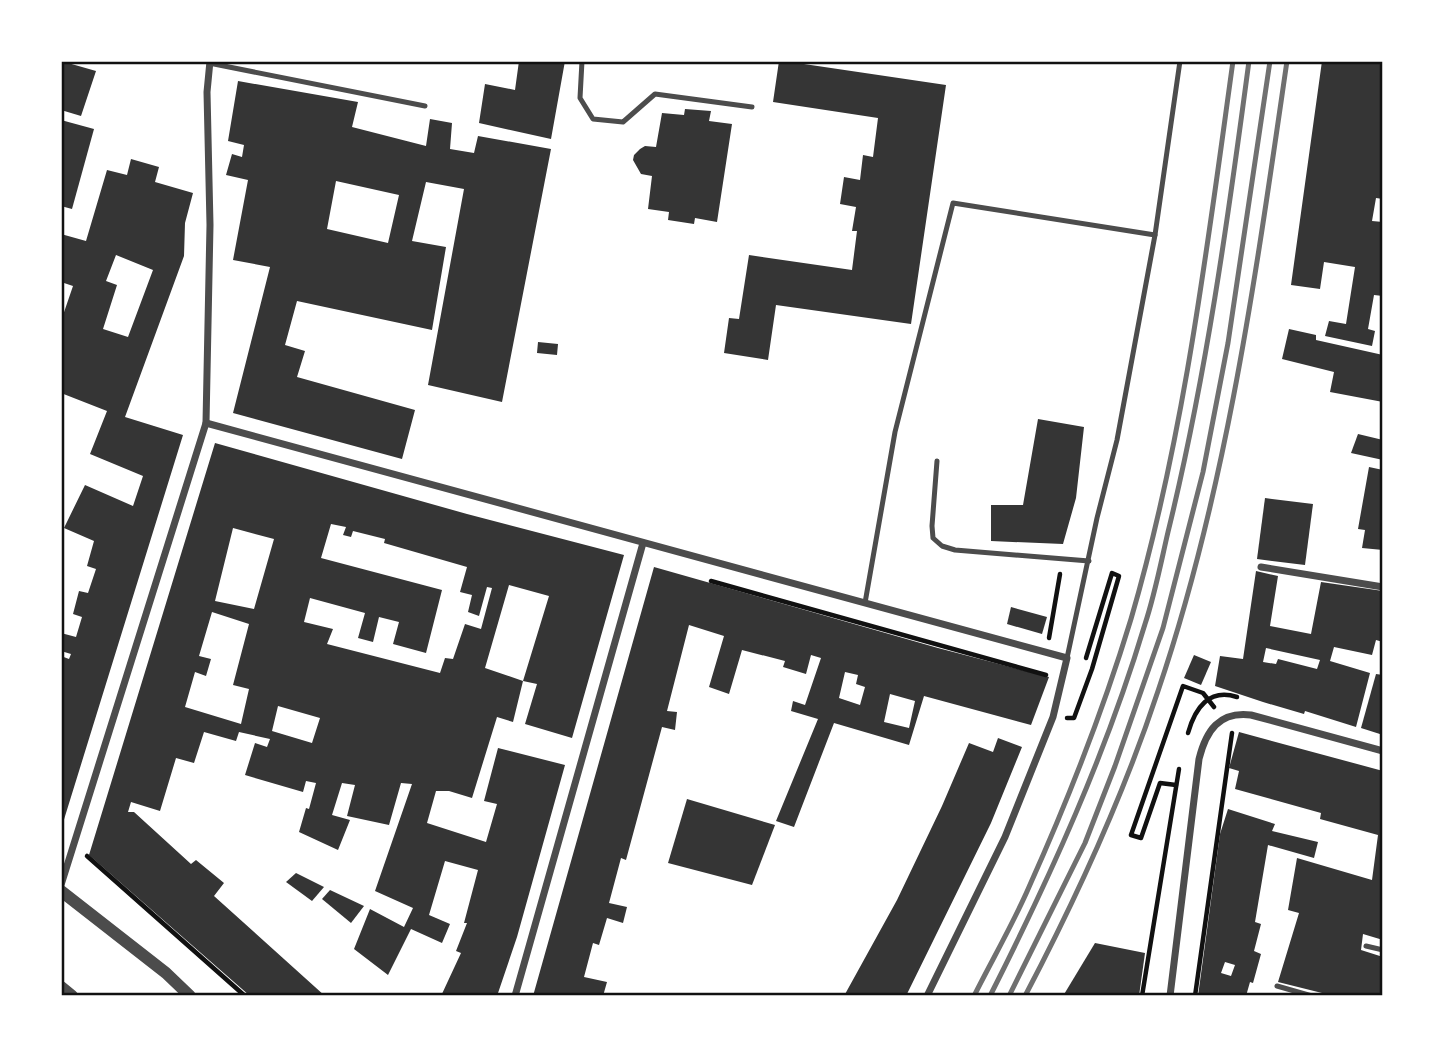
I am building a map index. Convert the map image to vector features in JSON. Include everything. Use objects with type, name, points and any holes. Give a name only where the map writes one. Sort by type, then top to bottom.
[{"type":"street","points":[[61,885],[206,423],[209,173],[206,92],[209,62]]},
{"type":"street","points":[[206,423],[1067,657],[1053,717],[1005,837],[927,996]]},
{"type":"street","points":[[515,996],[643,543]]},
{"type":"street","points":[[1261,566],[1383,587]]},
{"type":"street","points":[[1170,996],[1199,759],[1206,738],[1222,719],[1233,714],[1251,715],[1383,751]]},
{"type":"street","points":[[61,891],[166,972],[190,996]]},
{"type":"street","points":[[166,972],[181,996]]},
{"type":"street","points":[[61,987],[72,996]]},
{"type":"lane","points":[[582,61],[580,99],[593,119],[623,122],[655,94],[752,107]]},
{"type":"lane","points":[[1067,657],[1116,440],[1155,235],[1180,61]]},
{"type":"lane","points":[[209,62],[425,106]]},
{"type":"lane","points":[[865,603],[895,432],[953,203],[1155,235]]},
{"type":"lane","points":[[937,461],[932,526],[933,538],[942,546],[955,550],[1089,561]]},
{"type":"lane","points":[[1366,946],[1383,950]]},
{"type":"lane","points":[[1277,986],[1312,996]]},
{"type":"path","points":[[1049,639],[1063,559]]},
{"type":"path","points":[[1074,718],[1092,670],[1119,576],[1112,573],[1084,663]]},
{"type":"path","points":[[705,579],[1051,676]]},
{"type":"path","points":[[1196,788],[1160,783],[1141,838],[1131,835],[1183,686],[1203,693]]},
{"type":"path","points":[[1185,745],[1192,719],[1200,704],[1216,696],[1230,695],[1241,698]]},
{"type":"path","points":[[1068,718],[1071,707]]},
{"type":"path","points":[[1195,996],[1233,727]]},
{"type":"path","points":[[1142,996],[1174,785],[1181,758]]},
{"type":"path","points":[[86,857],[245,996]]},
{"type":"building","points":[[61,61],[96,71],[81,116],[61,110]]},
{"type":"building","points":[[519,61],[565,61],[551,139],[479,123],[485,84],[515,90]]},
{"type":"building","points":[[779,61],[805,61],[804,64],[946,85],[911,324],[776,305],[768,360],[724,353],[729,318],[739,319],[749,255],[852,270],[857,231],[852,231],[856,207],[840,204],[844,177],[860,180],[863,155],[873,157],[878,118],[773,102]]},
{"type":"building","points":[[1322,61],[1383,61],[1383,199],[1376,198],[1372,221],[1383,222],[1383,296],[1374,295],[1368,329],[1375,331],[1372,346],[1325,336],[1329,321],[1346,324],[1355,267],[1324,262],[1320,289],[1291,285]]},
{"type":"building","points":[[238,81],[358,102],[352,127],[426,146],[430,119],[452,123],[450,149],[474,153],[478,136],[551,149],[502,402],[428,385],[464,189],[426,182],[412,241],[446,247],[432,330],[297,301],[285,345],[305,351],[297,377],[415,410],[402,459],[233,413],[270,267],[233,260],[248,180],[226,175],[232,154],[242,157],[244,145],[228,141]],"holes":[[[336,181],[399,195],[388,243],[327,229]]]},
{"type":"building","points":[[685,109],[711,111],[709,121],[732,124],[717,222],[695,218],[694,224],[668,220],[669,212],[648,209],[652,176],[641,174],[633,160],[634,155],[645,146],[656,147],[662,113],[684,115]]},
{"type":"building","points":[[61,120],[94,129],[72,209],[61,206]]},
{"type":"building","points":[[131,159],[159,167],[155,182],[193,193],[185,223],[184,256],[125,417],[183,435],[62,826],[61,656],[69,659],[71,654],[61,651],[61,633],[76,637],[82,617],[73,614],[79,591],[88,593],[96,569],[87,566],[94,541],[64,528],[85,485],[133,506],[143,476],[90,454],[107,411],[61,393],[61,321],[73,286],[61,282],[61,234],[86,241],[107,170],[127,175]],"holes":[[[116,255],[153,270],[128,337],[103,329],[117,285],[106,281]]]},
{"type":"building","points":[[1289,329],[1316,335],[1316,340],[1383,355],[1383,402],[1330,392],[1334,372],[1282,359]]},
{"type":"building","points":[[538,342],[558,344],[557,355],[537,353]]},
{"type":"building","points":[[1038,419],[1084,427],[1076,498],[1063,544],[991,541],[991,505],[1023,505]]},
{"type":"building","points":[[1358,434],[1383,440],[1383,460],[1351,453]]},
{"type":"building","points":[[215,443],[624,555],[572,738],[525,724],[537,684],[523,681],[513,722],[497,717],[472,798],[449,791],[436,791],[427,823],[486,842],[497,804],[484,801],[498,748],[565,765],[517,937],[497,996],[441,996],[461,953],[456,951],[467,923],[464,923],[478,870],[445,861],[429,915],[450,924],[442,943],[411,929],[388,975],[354,949],[370,909],[404,927],[413,908],[375,891],[412,784],[401,783],[389,825],[347,816],[355,785],[342,783],[332,815],[350,820],[338,850],[299,832],[316,783],[306,781],[303,792],[245,775],[255,743],[267,747],[270,739],[239,732],[236,741],[204,732],[194,763],[176,758],[160,811],[131,802],[128,812],[134,812],[191,864],[196,860],[224,883],[214,896],[325,996],[250,996],[89,855]],"holes":[[[331,524],[346,527],[343,535],[351,537],[353,531],[385,539],[384,543],[467,567],[460,592],[472,595],[468,612],[479,616],[487,587],[492,588],[481,629],[465,624],[453,659],[445,658],[440,673],[327,644],[333,629],[304,622],[310,598],[365,613],[358,638],[373,642],[379,617],[399,622],[393,644],[426,653],[442,590],[321,558]],[[233,528],[274,539],[254,609],[215,601]],[[509,585],[549,596],[523,681],[485,668]],[[212,612],[249,624],[233,685],[249,689],[241,724],[185,707],[195,672],[206,676],[211,659],[199,656]],[[278,706],[320,718],[312,743],[272,731]]]},
{"type":"building","points":[[1369,467],[1383,470],[1383,550],[1362,548],[1365,530],[1358,529]]},
{"type":"building","points":[[1265,498],[1313,504],[1305,565],[1257,559]]},
{"type":"building","points":[[654,567],[1049,677],[1031,725],[924,696],[909,745],[834,723],[794,827],[776,821],[818,719],[791,711],[793,701],[805,705],[821,658],[811,655],[806,674],[783,667],[785,661],[742,650],[729,694],[709,687],[724,636],[689,625],[667,711],[677,712],[675,730],[662,727],[626,860],[621,858],[609,903],[627,907],[623,923],[607,918],[599,945],[593,943],[584,977],[607,982],[603,996],[533,996]],"holes":[[[845,672],[858,675],[856,684],[865,687],[860,705],[839,698]],[[890,694],[915,701],[909,728],[884,722]]]},
{"type":"building","points":[[1256,571],[1278,576],[1270,626],[1311,634],[1321,582],[1383,591],[1383,642],[1376,640],[1372,655],[1334,647],[1330,661],[1370,673],[1356,727],[1215,686],[1220,656],[1243,659]],"holes":[[[1266,648],[1320,660],[1317,669],[1278,659],[1276,664],[1263,662]]]},
{"type":"building","points":[[1011,607],[1047,617],[1042,634],[1007,624]]},
{"type":"building","points":[[1194,655],[1211,662],[1201,685],[1184,678]]},
{"type":"building","points":[[1376,674],[1383,675],[1383,735],[1361,728]]},
{"type":"building","points":[[1239,732],[1383,771],[1383,940],[1363,934],[1361,950],[1383,957],[1383,996],[1334,996],[1278,982],[1299,913],[1288,910],[1297,858],[1372,880],[1378,835],[1320,819],[1321,813],[1235,789],[1239,771],[1229,768]]},
{"type":"building","points":[[998,738],[1022,747],[991,823],[906,996],[844,996],[897,900],[969,743],[993,752]]},
{"type":"building","points":[[687,799],[775,825],[752,885],[668,863]]},
{"type":"building","points":[[1228,809],[1275,824],[1272,831],[1318,842],[1314,858],[1268,845],[1255,922],[1261,924],[1254,951],[1261,954],[1253,983],[1250,982],[1246,996],[1198,996],[1220,834]],"holes":[[[1225,962],[1235,965],[1231,976],[1221,973]]]},
{"type":"building","points":[[296,873],[324,887],[312,901],[286,882]]},
{"type":"building","points":[[330,890],[364,906],[351,923],[322,899]]},
{"type":"building","points":[[1095,943],[1145,953],[1139,996],[1063,996]]},
{"type":"railway","points":[[974,996],[1023,901],[1084,755],[1120,653],[1150,551],[1192,342],[1233,61]]},
{"type":"railway","points":[[990,996],[1056,859],[1095,767],[1130,672],[1152,601],[1182,474],[1205,357],[1249,61]]},
{"type":"railway","points":[[1009,996],[1085,843],[1163,628],[1203,472],[1228,343],[1270,61]]},
{"type":"railway","points":[[1025,996],[1081,884],[1114,808],[1158,691],[1182,614],[1203,537],[1237,379],[1287,61]]}]
